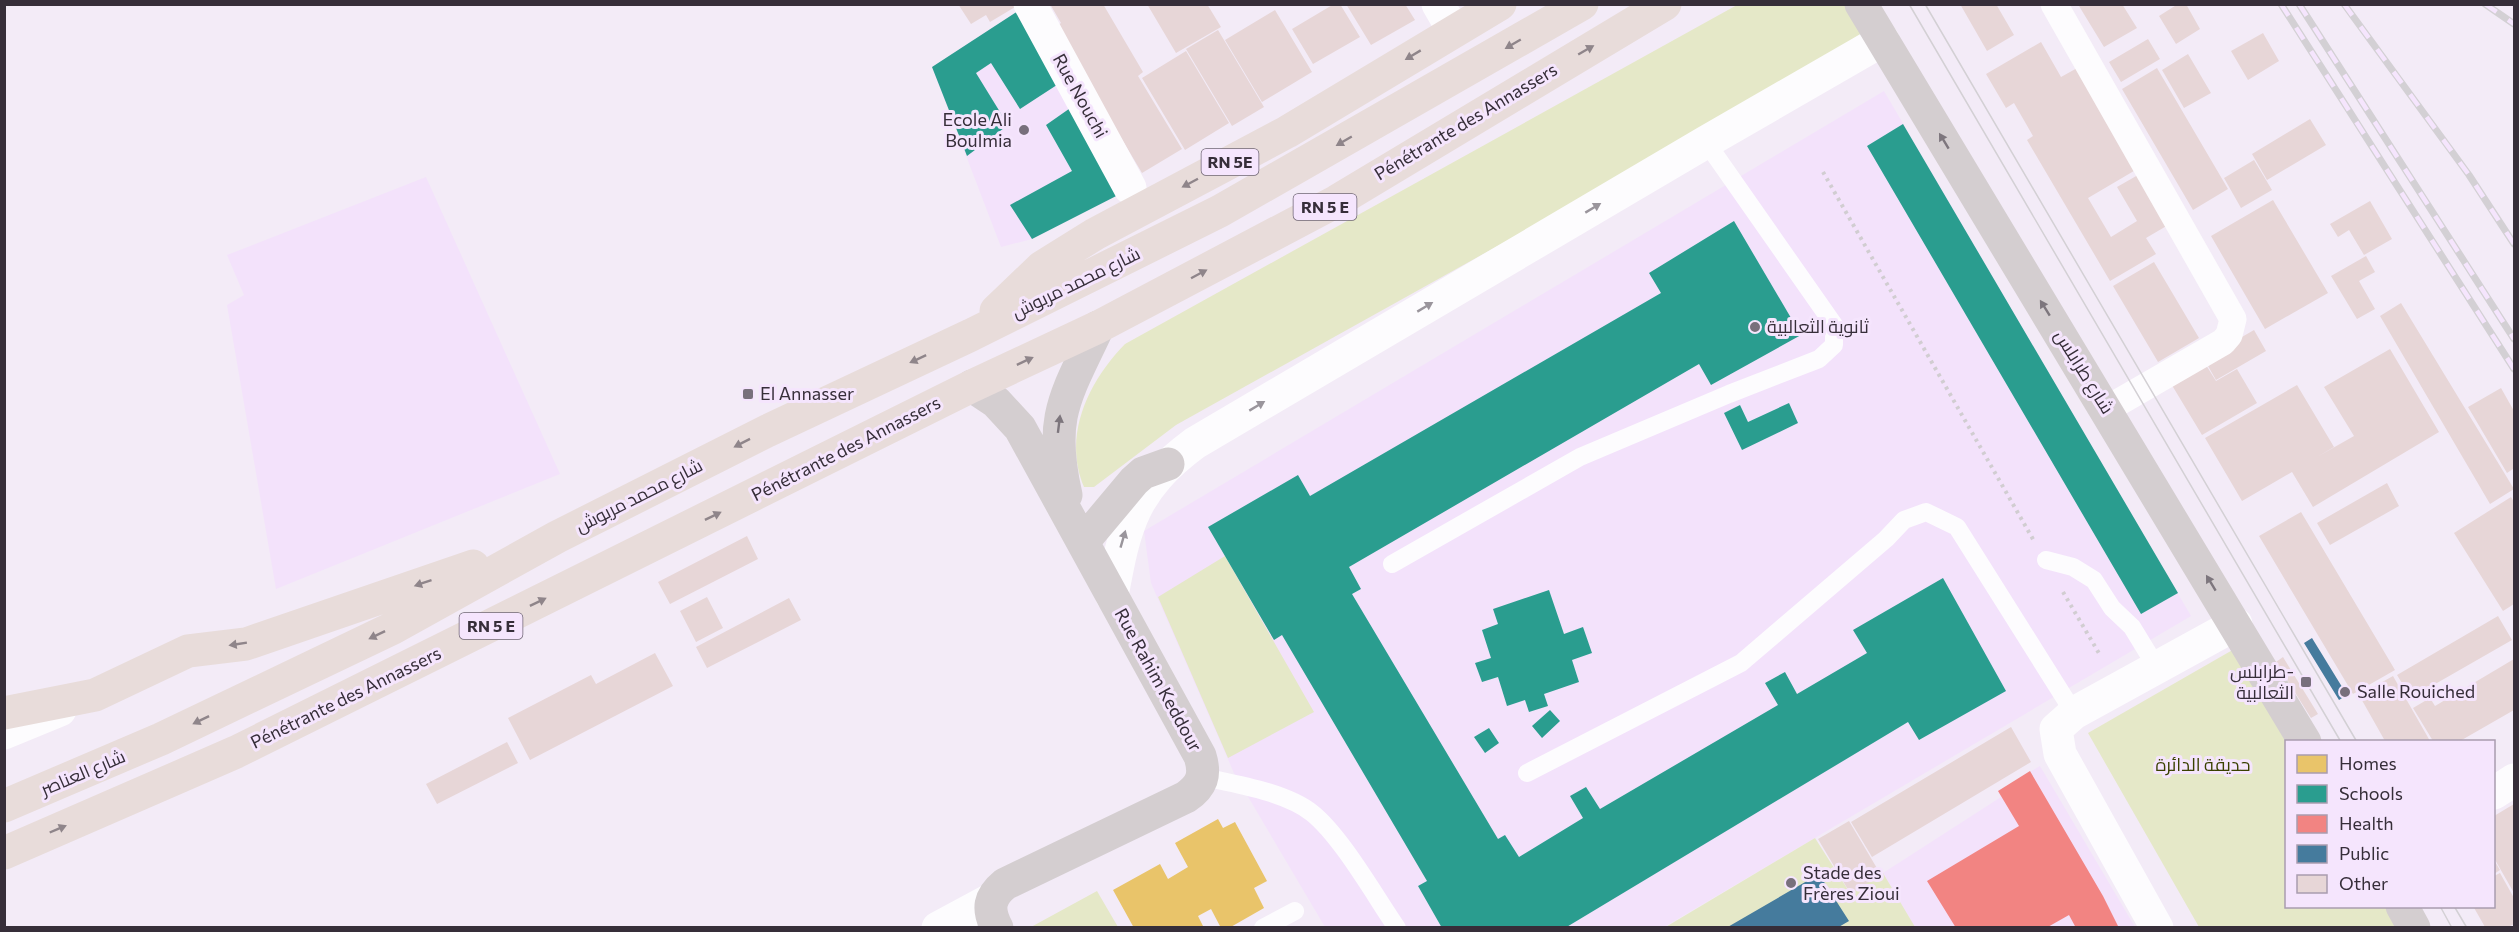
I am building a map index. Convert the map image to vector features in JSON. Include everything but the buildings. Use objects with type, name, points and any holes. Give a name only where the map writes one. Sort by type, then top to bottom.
[{"type":"highway","name":"RN 5E","points":[[971,334],[1042,267],[1149,204],[1287,132],[1445,17],[1500,4]]},
{"type":"highway","name":"شارع محمد مربوش","points":[[557,537],[767,431],[971,334],[1220,211],[1582,4]]},
{"type":"highway","name":"Pénétrante des Annassers","points":[[4,853],[236,752],[972,386],[1098,327],[1337,201],[1665,4]]},
{"type":"highway","points":[[4,712],[95,695],[188,651],[246,644],[557,537]]},
{"type":"highway","name":"شارع العناصر","points":[[4,806],[162,739],[393,628],[557,537]]},
{"type":"main road","name":"شارع طرابلس","points":[[1861,4],[2304,740]]},
{"type":"main road","points":[[1098,327],[1069,388],[1058,429],[1061,473],[1077,532],[1143,473],[1168,464]]},
{"type":"main road","name":"Rue Rahim Keddour","points":[[972,386],[996,402],[1020,428],[1200,756],[1203,777],[1199,785],[1186,797],[1005,884],[994,914]]},
{"type":"main road","points":[[2403,908],[2414,927]]},
{"type":"street","name":"Rue Nouchi","points":[[1030,4],[1130,188]]},
{"type":"street","points":[[2054,4],[2233,319],[2229,335],[2223,342],[2107,409]]},
{"type":"street","points":[[1112,596],[1120,552],[1130,518],[1147,488],[1168,464],[1212,433],[1706,141],[1883,40]]},
{"type":"street","points":[[2157,927],[2060,753],[2056,729],[2074,713],[2236,624]]},
{"type":"street","points":[[4,733],[95,695]]},
{"type":"street","points":[[2495,792],[2514,780]]},
{"type":"street","points":[[938,927],[994,914]]},
{"type":"lane","points":[[1392,564],[1580,457],[1819,359],[1834,345],[1834,325],[1706,141]]},
{"type":"lane","points":[[1527,772],[1742,663],[1886,539],[1904,519],[1926,512],[1957,527],[2074,713]]},
{"type":"lane","points":[[2046,560],[2073,567],[2094,580],[2112,608],[2132,627],[2157,668]]},
{"type":"lane","points":[[1203,777],[1271,793],[1312,812],[1342,848],[1398,927]]},
{"type":"lane","points":[[1263,927],[1295,911]]},
{"type":"path","points":[[1823,172],[2100,655]]},
{"type":"shaded area","name":"Ecole Ali Boulmia","points":[[1021,9],[1126,191],[1032,239],[1001,247],[932,67]]},
{"type":"shaded area","name":"ثانوية الثعالبية","points":[[1884,91],[2191,616],[1664,927],[1325,927],[1234,773],[1151,583],[1144,531]]},
{"type":"shaded area","points":[[426,177],[560,474],[276,589],[227,305],[244,295],[227,255]]},
{"type":"shaded area","points":[[2040,766],[2135,927],[1915,927],[1883,873],[2001,797],[1998,791]]},
{"type":"green space","points":[[1737,5],[1851,5],[1861,34],[1715,125],[1176,425],[1094,487],[1084,487],[1078,467],[1076,448],[1083,410],[1100,375],[1125,344]]},
{"type":"green space","points":[[1225,556],[1314,712],[1228,758],[1158,597]]},
{"type":"green space","name":"حديقة الدائرة","points":[[2236,648],[2285,740],[2285,908],[2386,908],[2397,927],[2199,927],[2088,733]]},
{"type":"green space","name":"Stade des Frères Zioui","points":[[1815,838],[1850,893],[1883,873],[1915,927],[1664,928]]},
{"type":"green space","points":[[1097,891],[1118,927],[1031,927]]},
{"type":"tram line","points":[[1909,4],[2340,740]]},
{"type":"tram line","points":[[1925,4],[2356,740]]},
{"type":"tram line","points":[[2441,908],[2452,928]]},
{"type":"tram line","points":[[2455,908],[2467,928]]},
{"type":"railway","points":[[2281,4],[2514,369]]},
{"type":"railway","points":[[2299,4],[2514,339]]},
{"type":"railway","points":[[2344,4],[2469,175],[2514,244]]},
{"type":"railway","points":[[2485,4],[2514,24]]},
{"type":"place","name":"Ecole Ali Boulmia","points":[[1024,130]]},
{"type":"place","name":"ثانوية الثعالبية","points":[[1755,327]]},
{"type":"place","name":"El Annasser","points":[[748,394]]},
{"type":"place","name":"طرابلس- الثعالبية","points":[[2306,682]]},
{"type":"place","name":"Salle Rouiched","points":[[2345,692]]},
{"type":"place","name":"Stade des Frères Zioui","points":[[1791,883]]}]
